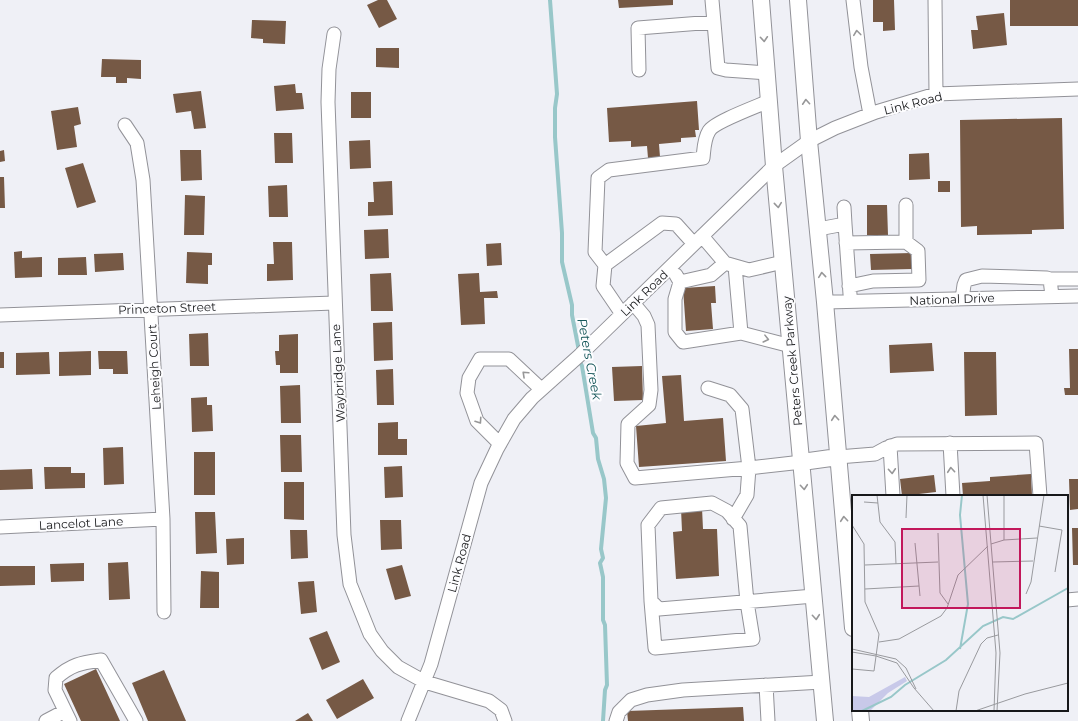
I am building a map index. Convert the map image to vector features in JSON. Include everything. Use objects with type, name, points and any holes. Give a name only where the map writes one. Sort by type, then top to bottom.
[{"type":"main road","name":"Peters Creek Parkway","points":[[761,0],[774,166],[825,721]]},
{"type":"main road","points":[[798,0],[809,141],[852,600]]},
{"type":"main road","points":[[802,462],[838,457]]},
{"type":"main road","points":[[860,711],[861,721]]},
{"type":"street","points":[[712,0],[718,68],[766,73]]},
{"type":"street","points":[[853,0],[861,67],[870,114]]},
{"type":"street","points":[[935,0],[936,94]]},
{"type":"street","points":[[639,70],[638,28],[714,22]]},
{"type":"street","name":"Waybridge Lane","points":[[334,34],[329,69],[328,102],[334,303],[344,535],[350,584],[370,634],[382,651],[398,667],[425,682],[489,701],[501,710],[505,721]]},
{"type":"street","name":"Link Road","points":[[408,721],[431,664],[481,483],[514,419],[541,389],[580,355],[774,166],[809,141],[835,128],[870,114],[936,94],[1078,89]]},
{"type":"street","points":[[622,314],[603,286],[605,265],[595,252],[598,178],[609,170],[704,158],[705,140],[710,129],[736,115],[769,101]]},
{"type":"street","name":"Leheigh Court","points":[[125,125],[137,143],[143,180],[162,520],[164,612]]},
{"type":"street","points":[[906,205],[906,242]]},
{"type":"street","points":[[844,207],[851,302]]},
{"type":"street","points":[[605,265],[662,223],[676,224],[730,265],[749,270],[783,262]]},
{"type":"street","points":[[818,229],[845,224]]},
{"type":"street","points":[[846,243],[906,242],[918,250],[919,300]]},
{"type":"street","points":[[680,282],[711,275],[730,265]]},
{"type":"street","points":[[730,265],[741,333]]},
{"type":"street","points":[[670,267],[680,282]]},
{"type":"street","points":[[962,299],[966,280],[982,276],[1078,279]]},
{"type":"street","points":[[1050,279],[1052,296]]},
{"type":"street","points":[[849,286],[873,281],[919,280]]},
{"type":"street","points":[[680,282],[675,299],[674,332],[683,342],[741,333],[791,346]]},
{"type":"street","name":"National Drive","points":[[825,302],[1078,296]]},
{"type":"street","name":"Princeton Street","points":[[0,315],[334,303]]},
{"type":"street","points":[[633,304],[644,316],[648,325],[651,390],[650,405],[628,424],[627,463],[635,478],[802,462]]},
{"type":"street","points":[[500,444],[477,421],[467,393],[469,378],[480,359],[509,359],[541,389]]},
{"type":"street","points":[[708,388],[730,395],[742,409],[749,468],[747,494],[733,519]]},
{"type":"street","points":[[950,443],[953,495]]},
{"type":"street","points":[[838,457],[875,454],[897,444],[1036,443],[1040,495]]},
{"type":"street","points":[[890,446],[893,495]]},
{"type":"street","points":[[712,504],[727,511],[740,526],[747,602],[753,639],[655,648],[651,601],[648,525],[661,508],[712,504]]},
{"type":"street","name":"Lancelot Lane","points":[[0,527],[162,520]]},
{"type":"street","points":[[651,601],[659,608],[814,596]]},
{"type":"street","points":[[1068,600],[1078,598]]},
{"type":"street","points":[[46,721],[68,716],[55,690],[56,678],[66,669],[81,663],[101,660],[136,721]]},
{"type":"street","points":[[616,721],[619,712],[631,700],[647,695],[683,690],[822,682]]},
{"type":"street","points":[[766,685],[768,721]]},
{"type":"building","points":[[378,0],[387,0],[397,19],[379,28],[367,5]]},
{"type":"building","points":[[618,0],[673,0],[673,5],[619,8]]},
{"type":"building","points":[[873,0],[894,0],[895,30],[883,31],[883,22],[873,22]]},
{"type":"building","points":[[1010,0],[1078,0],[1078,26],[1010,26]]},
{"type":"building","points":[[1004,13],[1007,45],[973,49],[971,30],[978,30],[976,16]]},
{"type":"building","points":[[252,20],[286,21],[285,44],[263,43],[263,39],[251,38]]},
{"type":"building","points":[[376,48],[399,48],[399,68],[376,67]]},
{"type":"building","points":[[102,59],[141,60],[141,79],[127,78],[127,83],[116,83],[116,77],[101,77]]},
{"type":"building","points":[[295,84],[296,93],[302,93],[304,109],[276,111],[274,86]]},
{"type":"building","points":[[201,91],[206,128],[194,129],[191,111],[176,113],[173,94]]},
{"type":"building","points":[[351,92],[371,92],[371,118],[351,118]]},
{"type":"building","points":[[697,101],[699,130],[695,130],[696,137],[681,138],[681,142],[659,144],[660,157],[648,158],[647,146],[631,147],[631,141],[609,142],[607,108]]},
{"type":"building","points":[[78,107],[81,124],[74,126],[77,147],[57,150],[51,111]]},
{"type":"building","points":[[1062,118],[1064,229],[1032,230],[1032,234],[977,235],[977,226],[961,227],[960,120]]},
{"type":"building","points":[[274,133],[292,133],[293,163],[275,163]]},
{"type":"building","points":[[370,140],[371,168],[350,169],[349,141]]},
{"type":"building","points":[[4,150],[5,161],[0,162],[0,151]]},
{"type":"building","points":[[180,150],[201,150],[202,180],[181,181]]},
{"type":"building","points":[[929,153],[930,179],[909,180],[909,154]]},
{"type":"building","points":[[83,163],[96,202],[77,208],[65,168]]},
{"type":"building","points":[[0,177],[4,177],[5,208],[0,208]]},
{"type":"building","points":[[392,181],[393,215],[368,216],[368,202],[374,202],[373,182]]},
{"type":"building","points":[[938,181],[950,181],[950,192],[938,192]]},
{"type":"building","points":[[287,185],[288,217],[269,217],[268,186]]},
{"type":"building","points":[[185,195],[205,196],[204,235],[184,235]]},
{"type":"building","points":[[867,205],[887,205],[888,235],[867,235]]},
{"type":"building","points":[[388,229],[389,258],[365,259],[364,230]]},
{"type":"building","points":[[273,242],[292,242],[293,280],[267,281],[267,264],[274,264]]},
{"type":"building","points":[[501,243],[502,265],[487,266],[486,244]]},
{"type":"building","points":[[22,251],[22,258],[42,257],[42,277],[15,278],[14,252]]},
{"type":"building","points":[[187,252],[212,253],[212,265],[208,265],[208,284],[186,283]]},
{"type":"building","points":[[123,253],[124,270],[95,272],[94,254]]},
{"type":"building","points":[[912,253],[912,269],[871,270],[870,254]]},
{"type":"building","points":[[86,257],[87,275],[58,275],[58,258]]},
{"type":"building","points":[[391,273],[393,311],[371,311],[370,274]]},
{"type":"building","points":[[479,273],[480,292],[497,291],[498,298],[484,298],[485,324],[461,325],[458,274]]},
{"type":"building","points":[[715,286],[716,303],[711,303],[713,329],[686,331],[683,288]]},
{"type":"building","points":[[392,322],[393,360],[374,361],[373,323]]},
{"type":"building","points":[[208,333],[209,366],[190,366],[189,334]]},
{"type":"building","points":[[298,334],[298,373],[280,373],[280,365],[276,365],[275,351],[279,351],[279,335]]},
{"type":"building","points":[[932,343],[934,371],[890,373],[889,345]]},
{"type":"building","points":[[1069,349],[1078,349],[1078,395],[1065,395],[1064,388],[1070,388]]},
{"type":"building","points":[[91,351],[91,375],[59,376],[59,352]]},
{"type":"building","points":[[98,351],[127,351],[128,374],[113,374],[113,369],[99,369]]},
{"type":"building","points":[[0,352],[4,352],[4,368],[0,368]]},
{"type":"building","points":[[49,352],[50,374],[16,375],[16,353]]},
{"type":"building","points":[[964,352],[996,352],[997,415],[965,416]]},
{"type":"building","points":[[642,366],[643,400],[614,401],[612,367]]},
{"type":"building","points":[[393,369],[394,405],[377,405],[376,370]]},
{"type":"building","points":[[681,375],[684,421],[723,418],[726,461],[639,467],[636,426],[666,423],[662,376]]},
{"type":"building","points":[[300,385],[301,423],[281,423],[280,386]]},
{"type":"building","points":[[207,397],[207,405],[212,405],[213,431],[192,432],[191,398]]},
{"type":"building","points":[[398,422],[398,439],[407,439],[407,455],[378,455],[378,423]]},
{"type":"building","points":[[280,435],[301,435],[302,472],[281,472]]},
{"type":"building","points":[[123,447],[124,484],[104,485],[103,448]]},
{"type":"building","points":[[194,452],[215,452],[215,495],[194,495]]},
{"type":"building","points":[[402,466],[403,497],[385,498],[384,467]]},
{"type":"building","points":[[44,467],[71,467],[71,473],[85,473],[85,488],[45,489]]},
{"type":"building","points":[[32,469],[33,489],[0,490],[0,470]]},
{"type":"building","points":[[1031,474],[1032,495],[963,495],[962,483],[990,481],[990,477]]},
{"type":"building","points":[[934,475],[936,492],[902,495],[900,479]]},
{"type":"building","points":[[1069,479],[1078,479],[1078,509],[1070,510]]},
{"type":"building","points":[[284,482],[304,482],[304,520],[284,519]]},
{"type":"building","points":[[702,508],[703,529],[717,529],[719,576],[676,579],[673,532],[682,531],[681,509]]},
{"type":"building","points":[[195,512],[215,512],[217,553],[196,554]]},
{"type":"building","points":[[380,520],[401,520],[402,549],[381,550]]},
{"type":"building","points":[[1072,528],[1078,528],[1078,565],[1073,565]]},
{"type":"building","points":[[290,530],[307,530],[308,558],[291,559]]},
{"type":"building","points":[[244,538],[244,564],[227,565],[226,539]]},
{"type":"building","points":[[128,562],[130,599],[109,600],[108,563]]},
{"type":"building","points":[[84,563],[84,581],[51,582],[50,564]]},
{"type":"building","points":[[402,565],[411,596],[395,600],[386,569]]},
{"type":"building","points":[[0,566],[35,566],[35,585],[0,586]]},
{"type":"building","points":[[201,571],[219,572],[219,608],[200,608]]},
{"type":"building","points":[[314,581],[317,612],[301,614],[298,582]]},
{"type":"building","points":[[327,631],[340,662],[322,670],[309,638]]},
{"type":"building","points":[[96,669],[120,721],[81,721],[64,684]]},
{"type":"building","points":[[164,670],[186,721],[148,721],[132,683]]},
{"type":"building","points":[[363,679],[374,698],[337,719],[326,700]]},
{"type":"building","points":[[743,707],[744,721],[628,721],[627,711]]},
{"type":"building","points":[[308,713],[313,721],[295,721]]},
{"type":"waterway","name":"Peters Creek","points":[[550,0],[557,94],[555,108],[555,137],[562,233],[562,262],[572,305],[572,315],[579,351]]},
{"type":"waterway","name":"Peters Creek","points":[[580,358],[593,433],[596,438],[598,459],[604,479],[606,498],[601,549],[603,558],[600,563],[603,577],[603,620],[605,625],[607,685],[605,690],[603,721]]}]
